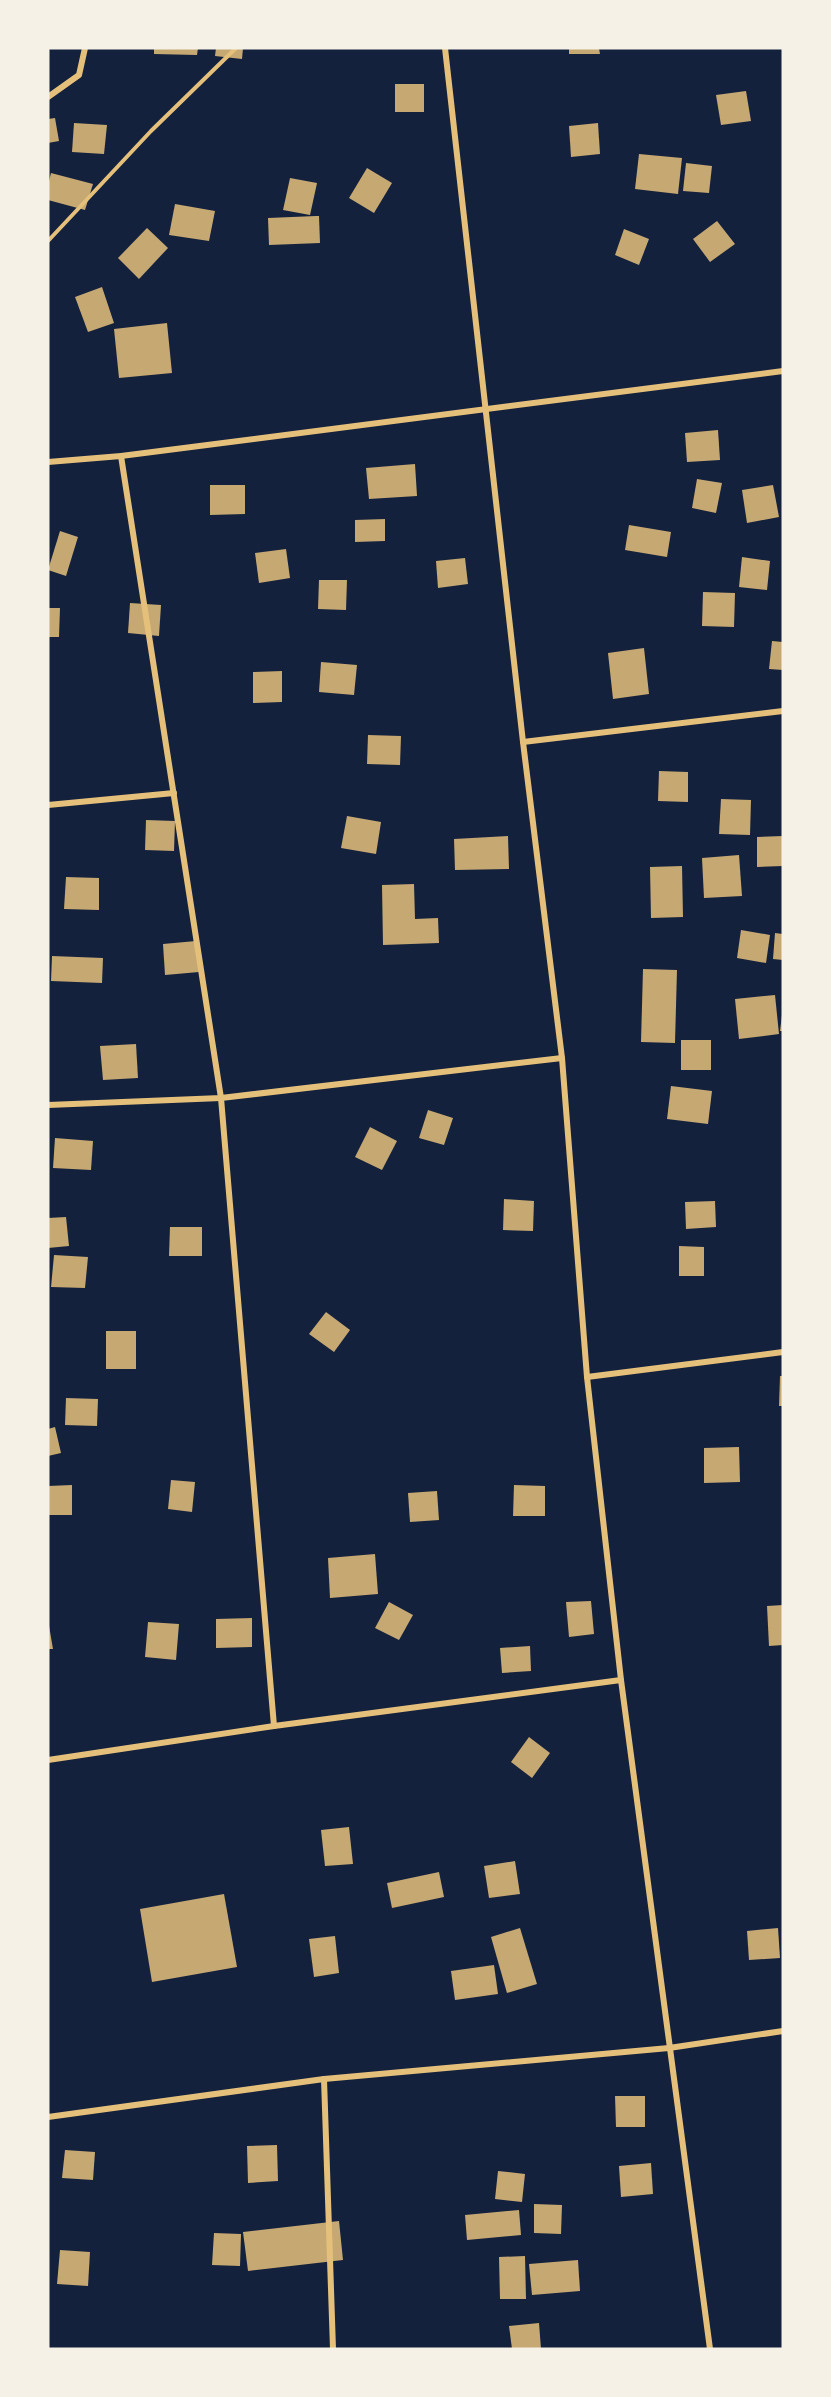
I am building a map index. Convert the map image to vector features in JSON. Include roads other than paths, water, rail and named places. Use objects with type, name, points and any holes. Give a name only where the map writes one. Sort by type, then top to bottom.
[{"type":"street","points":[[48,97],[79,75],[85,48]]},
{"type":"street","points":[[445,48],[523,741],[562,1058],[587,1377],[621,1680],[710,2349]]},
{"type":"street","points":[[48,462],[121,456],[783,371]]},
{"type":"street","points":[[121,456],[221,1098],[274,1726]]},
{"type":"street","points":[[523,741],[783,711]]},
{"type":"street","points":[[48,805],[174,792]]},
{"type":"street","points":[[48,1105],[221,1098],[562,1058]]},
{"type":"street","points":[[587,1377],[783,1352]]},
{"type":"street","points":[[48,1760],[274,1726],[621,1680]]},
{"type":"street","points":[[48,2117],[324,2079],[669,2048],[783,2031]]},
{"type":"street","points":[[324,2079],[333,2349]]}]
